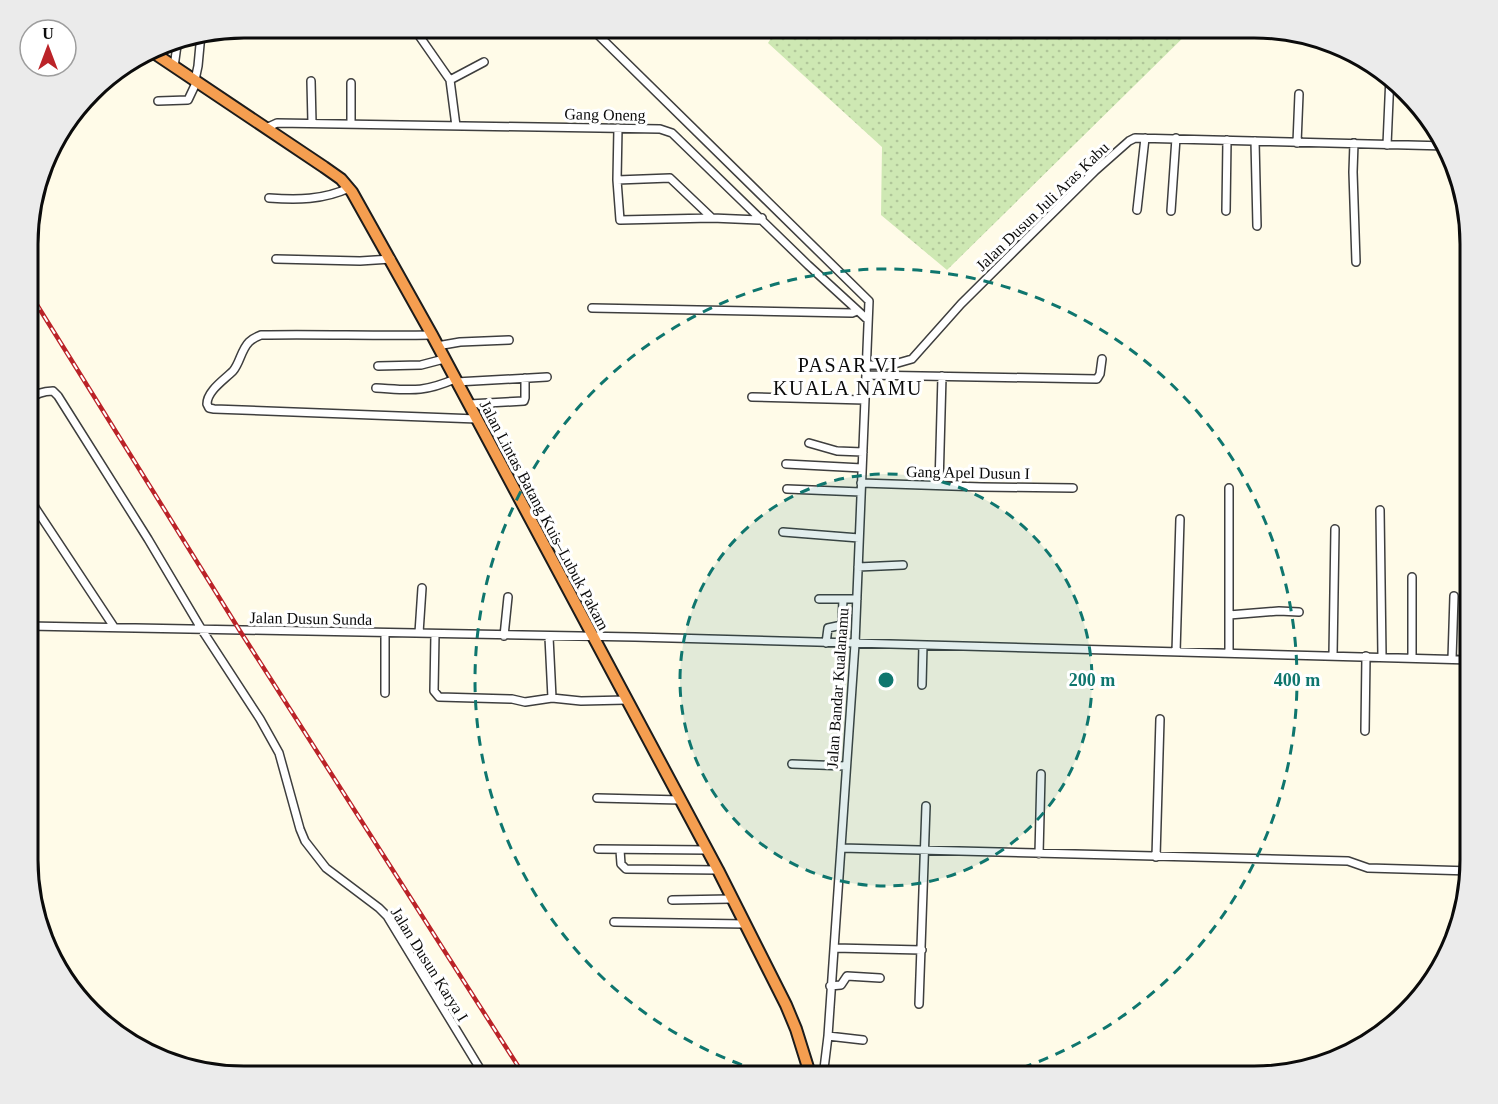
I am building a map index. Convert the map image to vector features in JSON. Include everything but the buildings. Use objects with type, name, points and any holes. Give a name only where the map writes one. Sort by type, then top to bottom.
[{"type":"highway","name":"Jalan Lintas Batang Kuis–Lubuk Pakam","points":[[158,56],[341,179],[349,188],[391,259],[708,850],[789,1013],[807,1066]]},
{"type":"street","points":[[421,38],[450,80],[456,126]]},
{"type":"street","name":"Jalan Bandar Kualanamu","points":[[601,38],[869,301],[855,644],[824,1066]]},
{"type":"street","points":[[158,101],[188,100],[196,80],[200,42]]},
{"type":"street","points":[[174,68],[177,48]]},
{"type":"street","points":[[450,80],[484,62]]},
{"type":"street","points":[[311,81],[312,123]]},
{"type":"street","points":[[351,83],[351,123]]},
{"type":"street","points":[[1387,145],[1389,89]]},
{"type":"street","points":[[1297,142],[1299,94]]},
{"type":"street","name":"Gang Oneng","points":[[266,128],[277,123],[351,123],[660,129],[672,133],[868,320]]},
{"type":"street","points":[[618,128],[617,180],[620,220],[762,219]]},
{"type":"street","points":[[1137,210],[1145,138]]},
{"type":"street","name":"Jalan Dusun Juli Aras Kabu","points":[[867,365],[891,365],[912,359],[961,304],[1095,171],[1129,141],[1145,138],[1176,138],[1436,146]]},
{"type":"street","points":[[1171,211],[1176,138]]},
{"type":"street","points":[[1226,211],[1227,140]]},
{"type":"street","points":[[1255,141],[1257,226]]},
{"type":"street","points":[[1354,143],[1356,262]]},
{"type":"street","points":[[617,180],[670,178],[712,219]]},
{"type":"street","points":[[268,198],[303,200],[338,193],[349,188]]},
{"type":"street","points":[[276,259],[360,261],[391,259]]},
{"type":"street","points":[[592,308],[852,313],[857,310]]},
{"type":"street","points":[[432,335],[365,337],[315,334],[254,337],[247,343],[235,369],[209,394],[207,404],[214,410],[477,419]]},
{"type":"street","points":[[437,346],[460,342],[509,340]]},
{"type":"street","points":[[378,366],[421,365],[444,359]]},
{"type":"street","points":[[866,375],[1097,379],[1102,359]]},
{"type":"street","points":[[891,365],[891,375]]},
{"type":"street","points":[[939,486],[942,376]]},
{"type":"street","points":[[376,388],[419,390],[456,380],[547,377]]},
{"type":"street","points":[[469,404],[524,401],[525,378]]},
{"type":"street","name":"Jalan Dusun Karya I","points":[[38,394],[44,391],[53,391],[58,396],[202,630],[260,719],[279,753],[305,841],[326,868],[380,908],[387,916],[477,1066]]},
{"type":"street","points":[[752,397],[866,400]]},
{"type":"street","points":[[809,443],[837,451],[863,452]]},
{"type":"street","points":[[786,464],[862,468]]},
{"type":"street","name":"Gang Apel Dusun I","points":[[861,483],[1073,488]]},
{"type":"street","points":[[1229,488],[1229,653]]},
{"type":"street","points":[[787,489],[861,492]]},
{"type":"street","points":[[1380,510],[1382,656]]},
{"type":"street","points":[[38,512],[114,627]]},
{"type":"street","points":[[1176,652],[1180,519]]},
{"type":"street","points":[[1333,655],[1335,530]]},
{"type":"street","points":[[783,532],[859,538]]},
{"type":"street","points":[[858,567],[903,565]]},
{"type":"street","points":[[1412,658],[1413,577]]},
{"type":"street","points":[[419,633],[422,588]]},
{"type":"street","points":[[1452,660],[1454,596]]},
{"type":"street","points":[[504,636],[508,597]]},
{"type":"street","points":[[819,599],[857,599]]},
{"type":"street","points":[[826,644],[828,628],[840,627],[843,599]]},
{"type":"street","points":[[1229,615],[1279,611],[1299,612]]},
{"type":"street","points":[[842,615],[856,615]]},
{"type":"street","name":"Jalan Dusun Sunda","points":[[38,626],[594,637],[1382,656],[1460,660]]},
{"type":"street","points":[[385,633],[385,693]]},
{"type":"street","points":[[435,634],[434,691],[436,696],[512,699],[525,702],[552,698],[581,701],[626,700]]},
{"type":"street","points":[[549,637],[552,698]]},
{"type":"street","points":[[922,684],[923,645]]},
{"type":"street","points":[[1365,731],[1366,656]]},
{"type":"street","points":[[1156,857],[1160,719]]},
{"type":"street","points":[[792,764],[846,766]]},
{"type":"street","points":[[1039,854],[1041,774]]},
{"type":"street","points":[[597,798],[681,800]]},
{"type":"street","points":[[919,1004],[926,806]]},
{"type":"street","points":[[841,848],[1348,861],[1368,868],[1460,871]]},
{"type":"street","points":[[598,849],[708,850]]},
{"type":"street","points":[[620,850],[621,864],[626,869],[718,870]]},
{"type":"street","points":[[672,900],[731,899]]},
{"type":"street","points":[[614,922],[745,924]]},
{"type":"street","points":[[834,948],[922,950]]},
{"type":"street","points":[[830,986],[841,985],[847,976],[880,978]]},
{"type":"street","points":[[828,1036],[863,1041]]},
{"type":"green space","points":[[771,38],[1183,38],[947,270],[881,215],[882,147],[768,43]]},
{"type":"railway","points":[[38,306],[240,631],[518,1066]]},
{"type":"district","name":"PASAR VI KUALA NAMU","points":[[848,376]]}]
